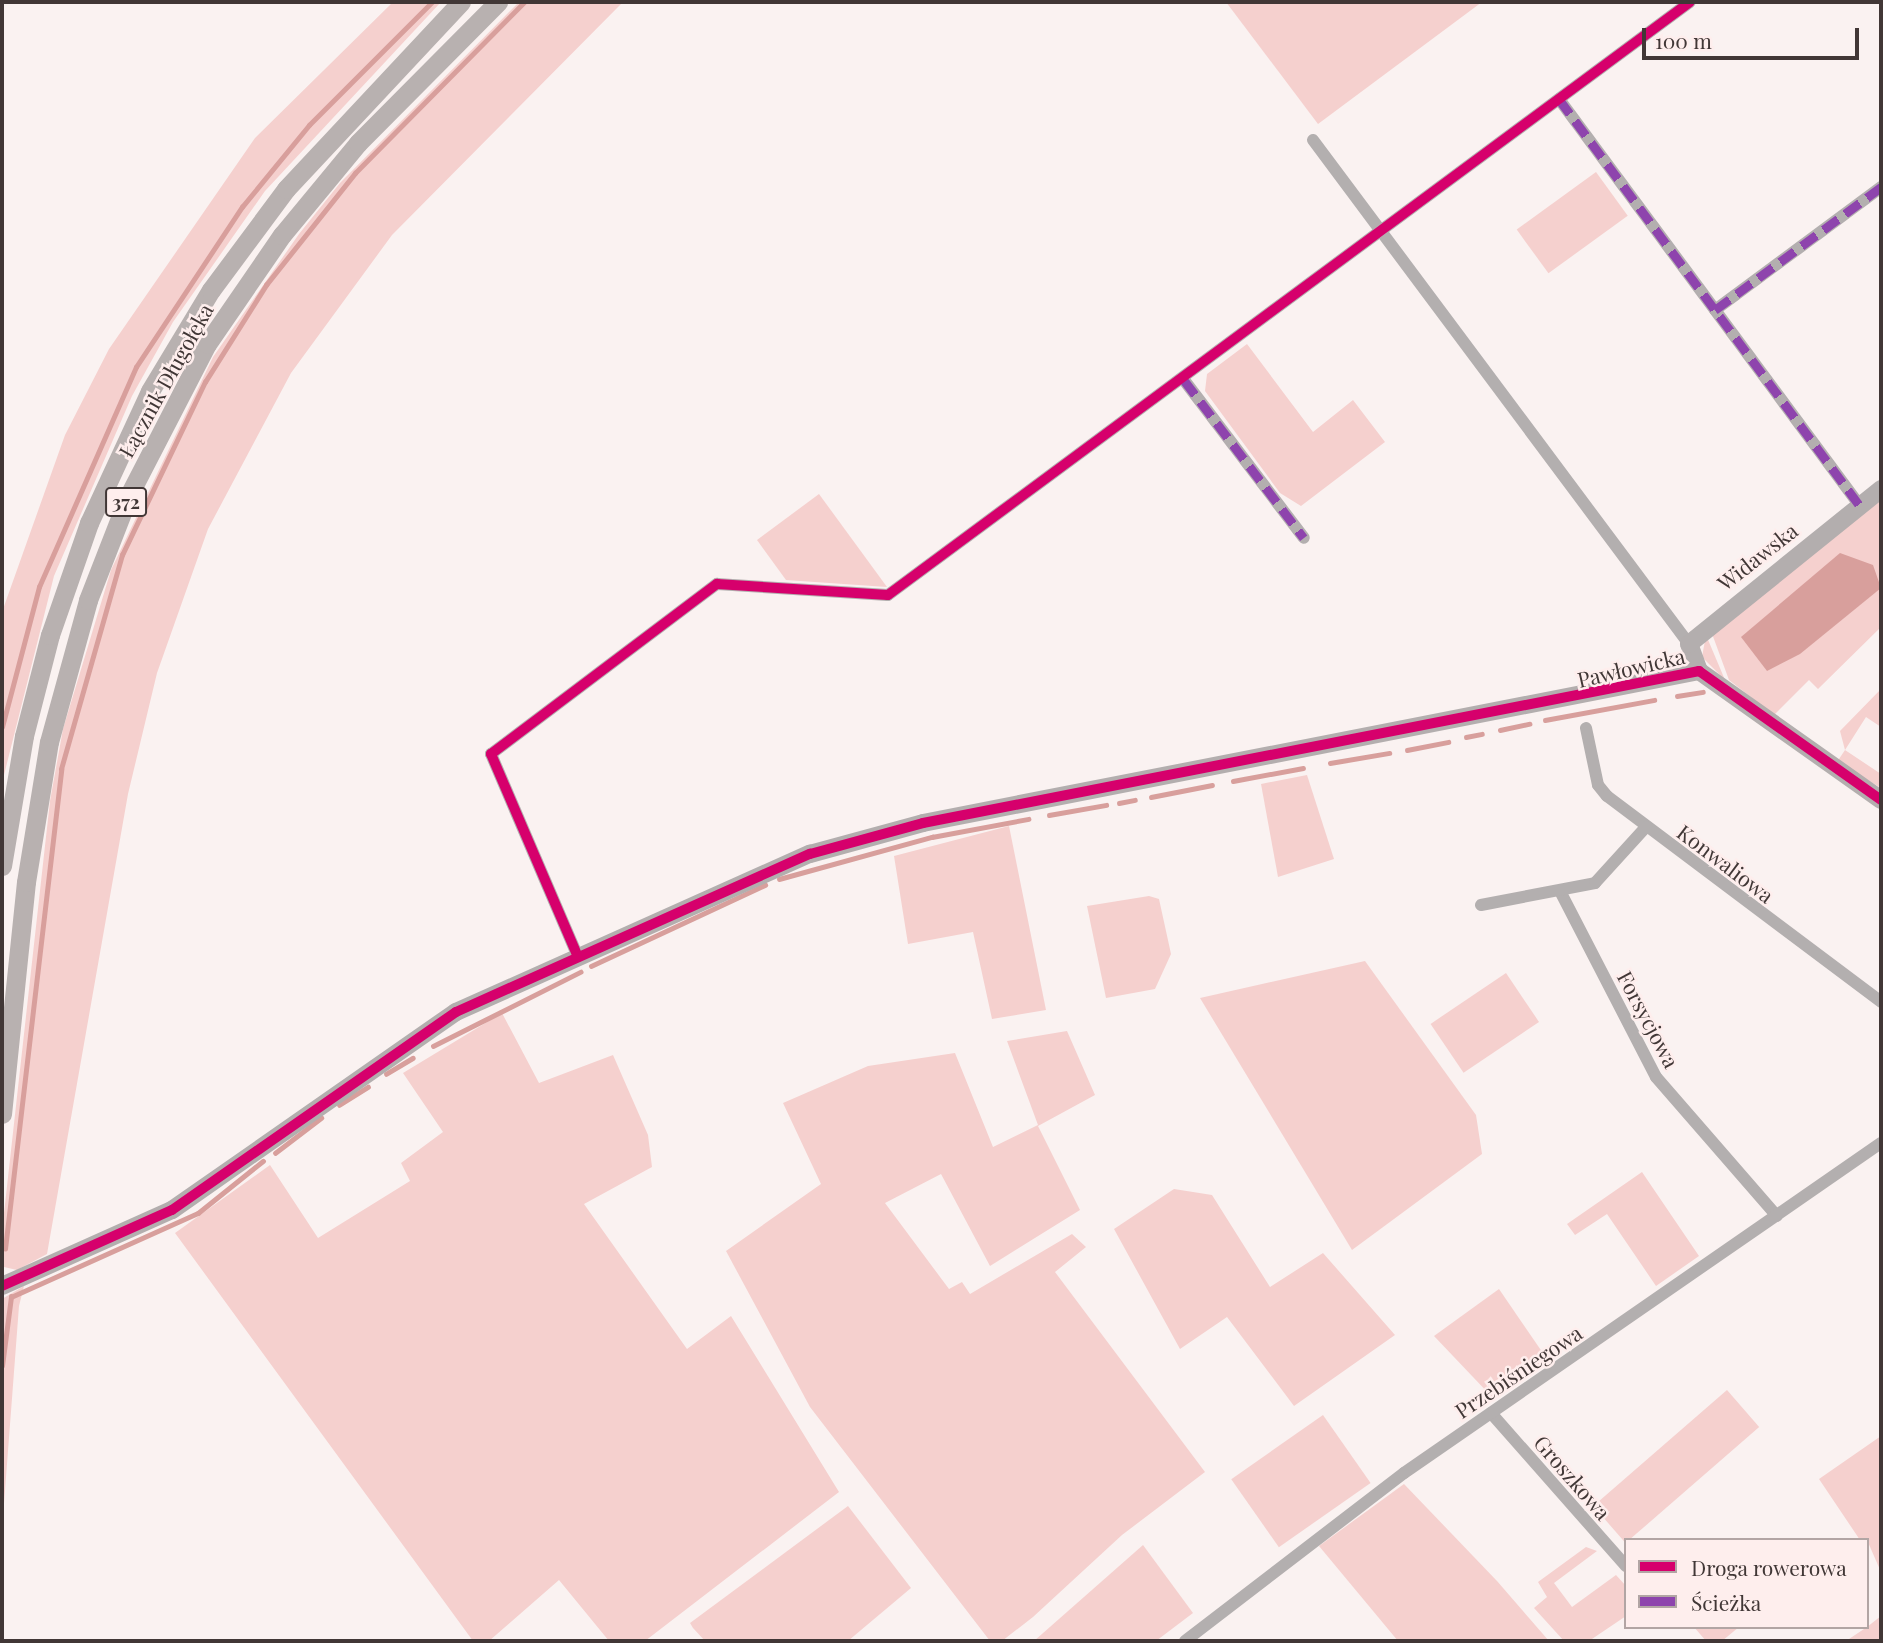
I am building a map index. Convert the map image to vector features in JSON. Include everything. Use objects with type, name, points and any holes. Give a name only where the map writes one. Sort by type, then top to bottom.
[{"type":"main road","name":"Łącznik Długołęka","points":[[2,866],[26,726],[58,610],[102,492],[150,391],[211,290],[278,198],[461,2]]},
{"type":"main road","name":"Łącznik Długołęka","points":[[2,1114],[26,882],[48,742],[88,600],[129,495],[207,344],[282,235],[381,119],[498,2]]},
{"type":"street","points":[[578,957],[491,754],[717,584],[888,595],[1184,380],[1690,2]]},
{"type":"street","points":[[1559,99],[1860,506]]},
{"type":"street","points":[[1313,140],[1689,644],[1699,671]]},
{"type":"street","points":[[1715,310],[1881,187]]},
{"type":"street","points":[[1184,380],[1304,538]]},
{"type":"street","name":"Widawska","points":[[1689,644],[1881,489]]},
{"type":"street","name":"Pawłowicka","points":[[2,1286],[172,1210],[456,1012],[810,854],[898,830],[1393,734],[1699,671],[1881,800]]},
{"type":"street","name":"Konwaliowa","points":[[1586,728],[1598,785],[1646,827],[1881,1002]]},
{"type":"street","points":[[1481,905],[1560,891],[1610,873],[1646,827]]},
{"type":"street","name":"Forsycjowa","points":[[1560,891],[1656,1077],[1777,1216]]},
{"type":"street","name":"Przebiśniegowa","points":[[1185,1641],[1491,1413],[1881,1143]]},
{"type":"street","name":"Groszkowa","points":[[1491,1413],[1624,1564]]},
{"type":"shaded area","points":[[393,2],[441,2],[265,191],[173,322],[132,396],[54,576],[2,783],[2,612],[65,435],[109,349],[255,138]]},
{"type":"shaded area","points":[[519,2],[623,2],[392,235],[291,373],[208,529],[157,673],[128,794],[47,1254],[17,1270],[4,1267],[2,1231],[50,801],[63,729],[111,570],[213,357],[299,234],[340,183]]},
{"type":"shaded area","points":[[1226,2],[1482,2],[1318,124]]},
{"type":"shaded area","points":[[1596,172],[1628,216],[1548,273],[1517,230]]},
{"type":"shaded area","points":[[1247,344],[1313,432],[1353,400],[1385,442],[1301,506],[1280,493],[1205,391],[1207,374]]},
{"type":"shaded area","points":[[819,494],[887,587],[786,580],[757,540]]},
{"type":"shaded area","points":[[1881,497],[1881,627],[1818,689],[1809,680],[1774,715],[1729,680],[1711,631]]},
{"type":"shaded area","points":[[1840,553],[1873,565],[1881,588],[1800,654],[1767,671],[1741,637]]},
{"type":"shaded area","points":[[1706,635],[1725,680],[1702,657]]},
{"type":"shaded area","points":[[1881,689],[1881,727],[1866,717],[1845,750],[1840,731]]},
{"type":"shaded area","points":[[1845,750],[1881,774],[1881,788],[1837,762]]},
{"type":"shaded area","points":[[1307,775],[1334,859],[1278,877],[1261,784]]},
{"type":"shaded area","points":[[1009,826],[1046,1010],[992,1019],[973,932],[908,944],[894,856]]},
{"type":"shaded area","points":[[1149,896],[1159,899],[1171,954],[1155,989],[1106,998],[1087,906]]},
{"type":"shaded area","points":[[1365,961],[1476,1115],[1482,1154],[1352,1250],[1200,998]]},
{"type":"shaded area","points":[[1506,973],[1539,1022],[1464,1073],[1431,1024]]},
{"type":"shaded area","points":[[502,1013],[539,1083],[613,1055],[648,1135],[652,1167],[584,1204],[687,1349],[731,1316],[839,1492],[645,1641],[609,1641],[559,1580],[489,1641],[473,1641],[175,1233],[270,1165],[318,1238],[410,1181],[401,1163],[443,1132],[403,1073]]},
{"type":"shaded area","points":[[1067,1031],[1095,1095],[1038,1126],[1080,1210],[990,1266],[941,1174],[885,1203],[949,1289],[962,1282],[970,1294],[1072,1234],[1086,1247],[1055,1272],[1205,1472],[1122,1535],[1033,1617],[1002,1641],[990,1641],[810,1407],[726,1251],[821,1184],[783,1103],[868,1066],[955,1053],[993,1147],[1038,1125],[1007,1041]]},
{"type":"shaded area","points":[[1642,1172],[1699,1256],[1656,1286],[1607,1214],[1575,1235],[1567,1224]]},
{"type":"shaded area","points":[[1174,1189],[1212,1195],[1270,1287],[1323,1253],[1395,1335],[1294,1406],[1227,1317],[1180,1349],[1114,1229]]},
{"type":"shaded area","points":[[24,1286],[19,1306],[2,1530],[2,1299]]},
{"type":"shaded area","points":[[1499,1289],[1547,1359],[1492,1397],[1434,1336]]},
{"type":"shaded area","points":[[1727,1390],[1759,1427],[1631,1538],[1624,1538],[1624,1541],[1593,1506]]},
{"type":"shaded area","points":[[1323,1415],[1371,1483],[1279,1547],[1231,1479]]},
{"type":"shaded area","points":[[1881,1436],[1881,1572],[1869,1545],[1869,1538],[1859,1538],[1819,1479]]},
{"type":"shaded area","points":[[1404,1484],[1497,1581],[1549,1641],[1398,1641],[1319,1546]]},
{"type":"shaded area","points":[[848,1506],[911,1588],[848,1641],[705,1641],[693,1628],[690,1623]]},
{"type":"shaded area","points":[[1143,1545],[1193,1613],[1156,1641],[1034,1641]]},
{"type":"shaded area","points":[[1586,1547],[1597,1551],[1554,1583],[1572,1607],[1616,1575],[1624,1584],[1624,1617],[1589,1641],[1564,1641],[1534,1608],[1547,1597],[1538,1582]]},
{"type":"shaded area","points":[[1881,1616],[1881,1641],[1846,1641],[1864,1629],[1869,1629],[1869,1625]]},
{"type":"shaded area","points":[[1696,1629],[1737,1629],[1722,1641],[1706,1641]]},
{"type":"waterway","points":[[2,727],[39,587],[136,367],[242,207],[309,125],[432,2]]},
{"type":"waterway","points":[[5,1249],[61,769],[122,555],[205,382],[266,285],[355,173],[524,2]]},
{"type":"waterway","points":[[1677,696],[1703,692]]},
{"type":"waterway","points":[[1545,720],[1654,700]]},
{"type":"waterway","points":[[1500,730],[1529,724]]},
{"type":"waterway","points":[[1466,737],[1482,734]]},
{"type":"waterway","points":[[1407,750],[1448,742]]},
{"type":"waterway","points":[[1330,763],[1389,753]]},
{"type":"waterway","points":[[1233,781],[1303,768]]},
{"type":"waterway","points":[[1151,797],[1212,785]]},
{"type":"waterway","points":[[1119,803],[1135,800]]},
{"type":"waterway","points":[[1049,815],[1106,805]]},
{"type":"waterway","points":[[779,879],[932,837],[1028,819]]},
{"type":"waterway","points":[[591,966],[765,885]]},
{"type":"waterway","points":[[433,1046],[580,972]]},
{"type":"waterway","points":[[386,1074],[413,1058]]},
{"type":"waterway","points":[[339,1105],[368,1087]]},
{"type":"waterway","points":[[275,1153],[321,1118]]},
{"type":"waterway","points":[[2,1366],[11,1297],[198,1213],[263,1161]]},
{"type":"marked path","points":[[1559,99],[1860,506]]},
{"type":"marked path","points":[[1715,310],[1881,187]]},
{"type":"marked path","points":[[1184,380],[1304,538]]},
{"type":"cycle path","points":[[578,957],[491,754],[717,584],[888,595],[1690,2]]},
{"type":"cycle path","points":[[2,1286],[172,1210],[456,1012],[810,854],[923,823],[1699,671],[1881,800]]}]
